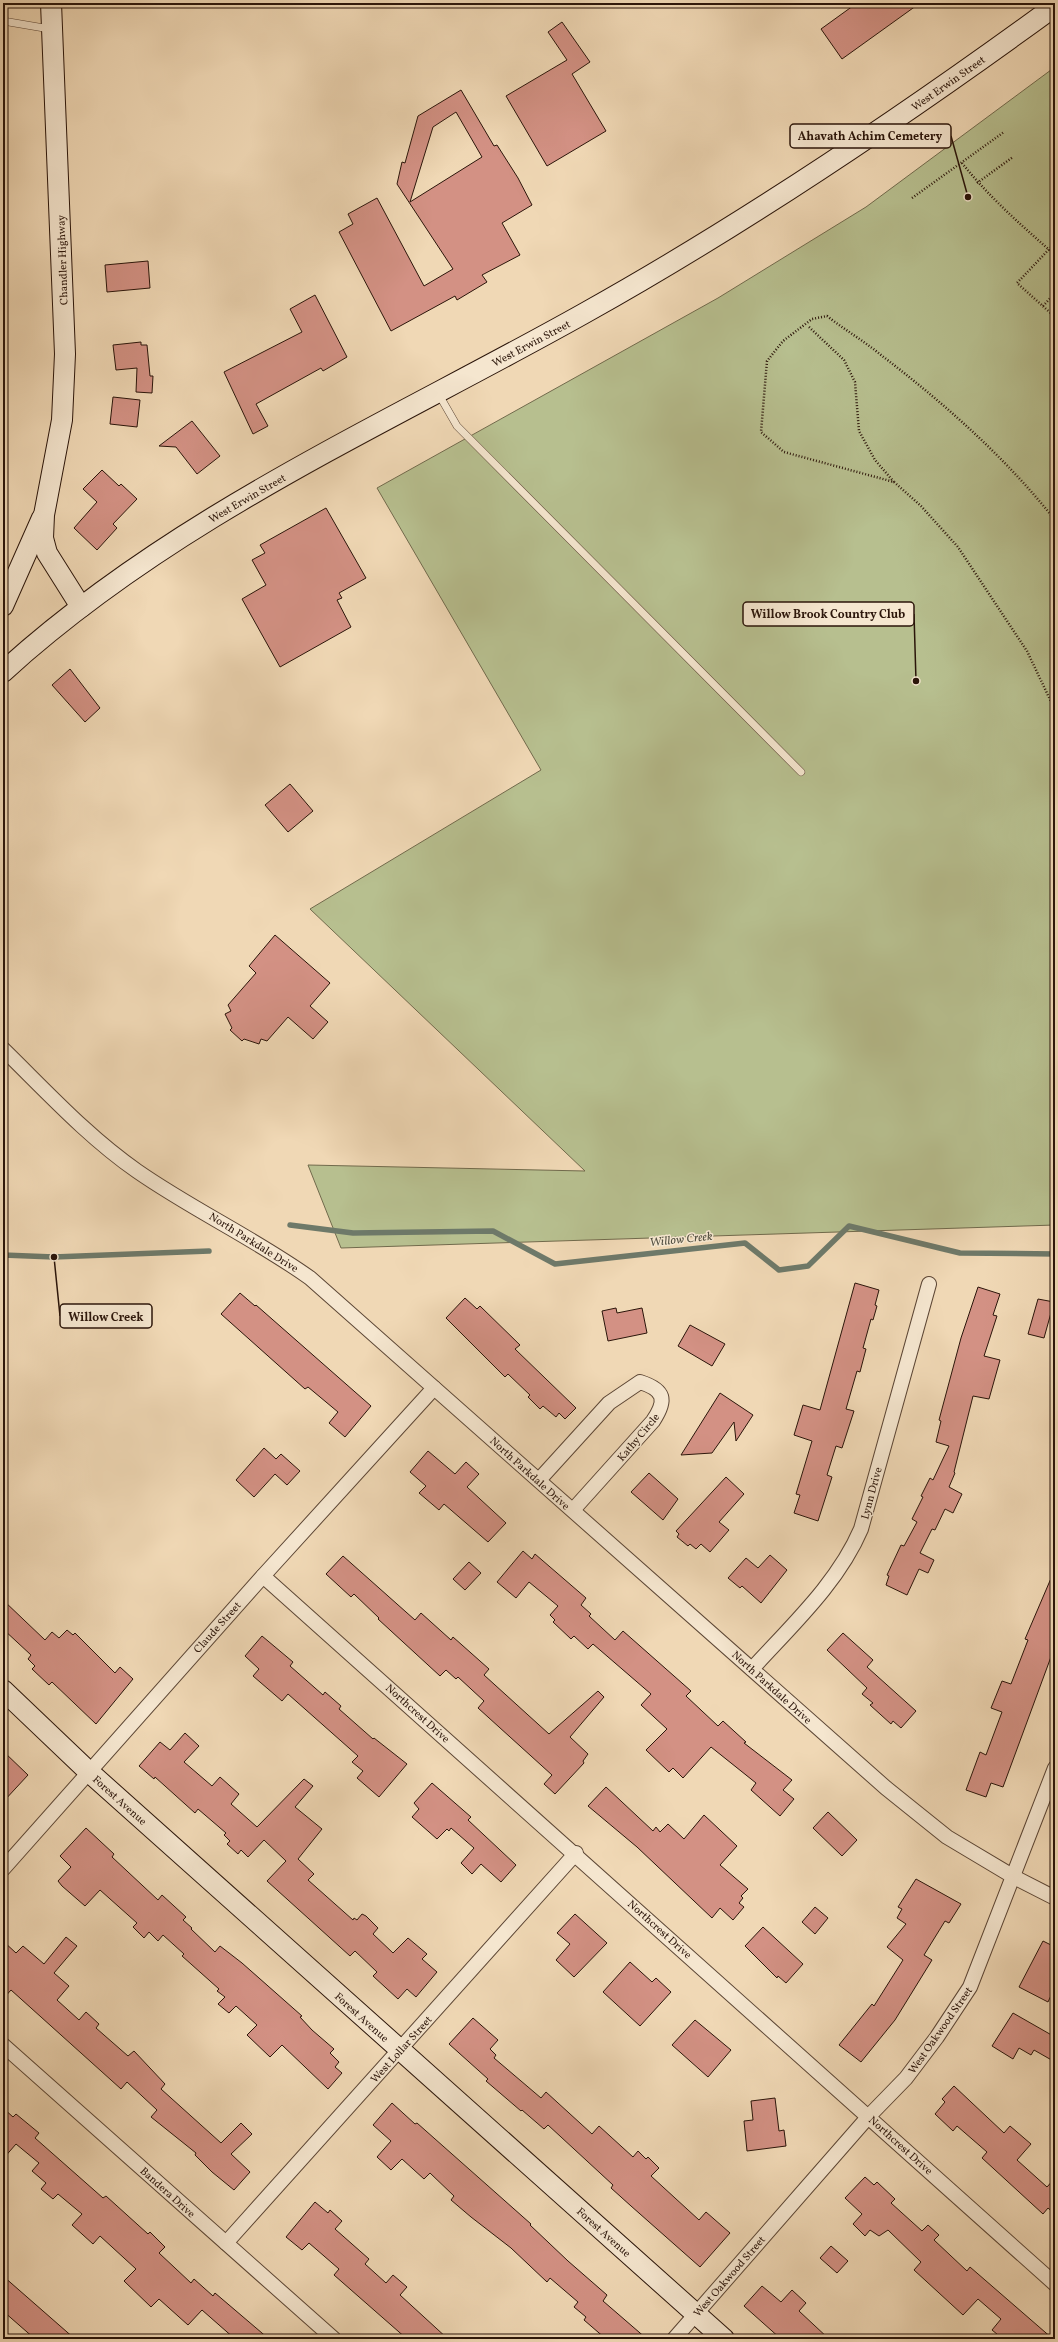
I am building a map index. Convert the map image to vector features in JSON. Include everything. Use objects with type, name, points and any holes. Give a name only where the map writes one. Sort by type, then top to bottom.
[{"type":"street","name":"Chandler Highway","points":[[51,3],[66,354],[62,420],[44,514],[43,538],[47,553],[81,606]]},
{"type":"street","name":"West Erwin Street","points":[[3,672],[81,606],[155,554],[233,504],[582,315],[728,229],[907,112],[1055,6]]},
{"type":"street","name":"Chandler Highway","points":[[3,606],[19,572],[26,551],[44,514]]},
{"type":"street","name":"North Parkdale Drive","points":[[3,1049],[120,1159],[161,1186],[265,1246],[303,1273],[886,1788],[947,1837],[1014,1877],[1055,1898]]},
{"type":"street","name":"Lynn Drive","points":[[752,1669],[826,1586],[849,1556],[855,1544],[861,1529],[929,1284]]},
{"type":"street","name":"Kathy Circle","points":[[539,1480],[609,1403],[640,1382],[652,1386],[660,1393],[662,1408],[653,1421],[573,1510]]},
{"type":"street","name":"Claude Street","points":[[3,1869],[88,1771],[434,1388]]},
{"type":"street","name":"Northcrest Drive","points":[[263,1576],[576,1854],[1055,2284]]},
{"type":"street","name":"Forest Avenue","points":[[3,1690],[88,1771],[724,2339]]},
{"type":"street","name":"West Oakwood Street","points":[[674,2339],[869,2116],[906,2078],[937,2037],[970,1987],[1014,1877],[1055,1768]]},
{"type":"street","name":"West Lollar Street","points":[[226,2243],[576,1854]]},
{"type":"street","name":"Bandera Drive","points":[[3,2045],[334,2339]]},
{"type":"lane","points":[[3,21],[53,30]]},
{"type":"lane","points":[[438,393],[461,430],[801,772]]},
{"type":"path","points":[[912,198],[1004,132]]},
{"type":"path","points":[[977,183],[1013,157]]},
{"type":"path","points":[[962,163],[977,183],[1039,244],[1055,255]]},
{"type":"path","points":[[1055,243],[1017,282],[1055,317]]},
{"type":"path","points":[[1043,306],[1055,293]]},
{"type":"path","points":[[894,482],[784,452],[761,432],[766,361],[783,341],[812,320],[827,316],[881,354],[970,428],[1006,463],[1055,520]]},
{"type":"path","points":[[809,327],[844,360],[855,382],[859,431],[875,460],[894,482],[921,506],[958,546],[1027,651],[1055,710]]},
{"type":"green space","points":[[1055,67],[1055,1225],[341,1248],[308,1165],[585,1171],[310,909],[541,770],[377,488],[718,298],[866,207]]},
{"type":"building","points":[[857,3],[920,3],[842,59],[821,29]]},
{"type":"building","points":[[562,22],[590,62],[572,74],[606,131],[547,166],[506,96],[567,60],[548,32]]},
{"type":"building","points":[[461,90],[494,146],[497,145],[518,178],[532,205],[502,223],[520,255],[482,275],[487,282],[457,300],[455,296],[391,331],[339,232],[353,224],[348,214],[377,198],[424,286],[453,269],[397,184],[402,162],[405,163],[418,116]],"holes":[[[456,112],[482,157],[410,202],[433,127]]]},
{"type":"building","points":[[148,261],[150,288],[107,292],[105,265]]},
{"type":"building","points":[[315,295],[347,357],[323,371],[321,368],[256,404],[268,426],[253,434],[224,372],[302,332],[290,309]]},
{"type":"building","points":[[141,342],[141,345],[147,345],[150,376],[153,376],[152,393],[136,392],[137,368],[116,370],[113,345]]},
{"type":"building","points":[[113,397],[140,400],[137,427],[110,424]]},
{"type":"building","points":[[192,421],[220,456],[197,474],[176,447],[159,446]]},
{"type":"building","points":[[102,470],[119,486],[121,484],[137,499],[113,524],[117,528],[97,550],[74,528],[97,502],[83,489]]},
{"type":"building","points":[[326,508],[366,578],[339,593],[342,598],[337,600],[351,627],[280,667],[242,599],[266,585],[252,560],[265,553],[260,545]]},
{"type":"building","points":[[70,669],[100,708],[85,722],[52,685]]},
{"type":"building","points":[[290,784],[313,811],[288,832],[265,805]]},
{"type":"building","points":[[275,935],[330,983],[310,1006],[328,1022],[313,1039],[288,1017],[267,1041],[261,1039],[259,1044],[244,1039],[242,1041],[230,1030],[232,1028],[225,1014],[231,1011],[228,1005],[256,973],[249,966]]},
{"type":"building","points":[[855,1283],[879,1290],[875,1305],[877,1306],[873,1320],[871,1319],[863,1348],[866,1349],[860,1372],[857,1371],[846,1409],[854,1411],[842,1448],[836,1446],[827,1475],[832,1477],[818,1521],[794,1513],[800,1495],[796,1494],[812,1441],[794,1435],[803,1405],[820,1410]]},
{"type":"building","points":[[978,1287],[1000,1294],[993,1315],[997,1316],[984,1356],[1000,1360],[989,1399],[973,1396],[954,1472],[955,1473],[949,1487],[962,1494],[953,1513],[945,1509],[935,1530],[932,1529],[920,1553],[934,1560],[928,1573],[919,1569],[907,1595],[886,1585],[889,1576],[887,1575],[901,1545],[904,1546],[917,1522],[912,1519],[923,1497],[921,1496],[930,1478],[933,1480],[949,1446],[936,1442],[941,1421],[939,1420],[961,1338]]},
{"type":"building","points":[[240,1293],[255,1306],[256,1305],[371,1406],[345,1437],[329,1423],[338,1412],[308,1387],[305,1389],[221,1314]]},
{"type":"building","points":[[465,1298],[477,1309],[480,1306],[520,1345],[515,1349],[576,1408],[565,1419],[559,1413],[556,1417],[543,1406],[540,1409],[528,1397],[530,1395],[508,1374],[505,1377],[446,1318]]},
{"type":"building","points":[[1038,1299],[1054,1302],[1044,1338],[1028,1334]]},
{"type":"building","points":[[616,1308],[617,1313],[642,1308],[647,1333],[608,1341],[602,1311]]},
{"type":"building","points":[[690,1325],[725,1344],[712,1366],[678,1346]]},
{"type":"building","points":[[720,1393],[753,1415],[736,1441],[734,1422],[712,1453],[681,1455]]},
{"type":"building","points":[[264,1448],[276,1459],[281,1454],[300,1471],[287,1485],[275,1474],[254,1497],[236,1480]]},
{"type":"building","points":[[428,1451],[455,1474],[466,1462],[479,1474],[467,1487],[506,1523],[488,1542],[444,1504],[439,1510],[419,1493],[426,1486],[410,1472]]},
{"type":"building","points":[[649,1473],[678,1499],[663,1520],[631,1492]]},
{"type":"building","points":[[726,1477],[744,1494],[719,1522],[729,1530],[710,1552],[701,1544],[696,1549],[690,1544],[688,1546],[677,1537],[679,1534],[676,1531]]},
{"type":"building","points":[[523,1551],[532,1559],[535,1554],[586,1598],[581,1605],[591,1614],[589,1616],[615,1640],[623,1631],[691,1691],[686,1696],[718,1726],[723,1721],[746,1742],[744,1743],[792,1780],[783,1790],[794,1799],[780,1816],[751,1790],[756,1783],[711,1747],[683,1778],[673,1768],[669,1772],[646,1750],[667,1729],[641,1705],[651,1694],[593,1644],[588,1649],[574,1636],[571,1639],[553,1622],[555,1620],[550,1615],[558,1606],[529,1582],[516,1598],[497,1582]]},
{"type":"building","points":[[770,1555],[787,1570],[761,1603],[742,1586],[740,1588],[728,1578],[746,1558],[758,1568]]},
{"type":"building","points":[[343,1556],[415,1620],[421,1613],[451,1640],[453,1637],[489,1669],[484,1675],[549,1734],[598,1691],[604,1697],[570,1737],[588,1754],[583,1761],[584,1763],[555,1794],[544,1784],[552,1775],[478,1708],[484,1701],[458,1677],[456,1679],[446,1670],[440,1676],[378,1619],[379,1618],[354,1594],[351,1597],[326,1574]]},
{"type":"building","points":[[469,1562],[481,1573],[465,1590],[453,1579]]},
{"type":"building","points":[[1055,1569],[1055,1646],[1003,1787],[991,1783],[986,1797],[966,1790],[980,1752],[986,1755],[1002,1712],[991,1708],[1002,1681],[1011,1684],[1028,1640],[1025,1639]]},
{"type":"building","points":[[3,1600],[45,1640],[52,1632],[59,1638],[67,1630],[73,1635],[75,1633],[115,1673],[120,1667],[133,1679],[96,1724],[52,1682],[49,1685],[32,1669],[35,1666],[28,1659],[31,1655],[3,1629]]},
{"type":"building","points":[[843,1633],[873,1660],[867,1667],[916,1711],[901,1728],[893,1721],[891,1724],[870,1705],[873,1703],[862,1694],[867,1688],[827,1650]]},
{"type":"building","points":[[262,1636],[293,1662],[290,1666],[323,1695],[325,1692],[341,1706],[339,1709],[373,1739],[374,1738],[407,1764],[379,1797],[357,1778],[363,1771],[352,1762],[358,1756],[288,1694],[282,1701],[253,1676],[259,1669],[245,1656]]},
{"type":"building","points":[[185,1733],[199,1746],[184,1762],[212,1786],[220,1777],[239,1794],[231,1804],[257,1827],[304,1779],[313,1786],[295,1807],[322,1829],[298,1859],[314,1874],[308,1880],[353,1920],[354,1918],[357,1920],[362,1914],[366,1916],[378,1928],[373,1934],[393,1953],[408,1938],[427,1954],[422,1959],[437,1972],[416,1997],[407,1989],[398,1999],[373,1976],[377,1972],[355,1951],[350,1956],[267,1881],[286,1861],[264,1840],[248,1857],[241,1850],[238,1854],[227,1844],[230,1841],[224,1835],[226,1833],[198,1809],[195,1813],[155,1777],[154,1779],[139,1766],[160,1742],[170,1750]]},
{"type":"building","points":[[3,1751],[28,1775],[3,1802]]},
{"type":"building","points":[[432,1783],[471,1817],[468,1820],[516,1865],[501,1882],[481,1864],[472,1874],[461,1863],[474,1848],[451,1828],[449,1831],[447,1829],[437,1839],[412,1817],[419,1809],[414,1803]]},
{"type":"building","points":[[606,1787],[653,1831],[656,1827],[660,1832],[668,1824],[684,1839],[704,1815],[737,1846],[720,1865],[748,1889],[741,1896],[743,1898],[739,1903],[744,1907],[733,1920],[720,1908],[712,1918],[637,1847],[588,1806]]},
{"type":"building","points":[[828,1812],[857,1840],[842,1856],[813,1828]]},
{"type":"building","points":[[86,1828],[114,1854],[112,1857],[158,1900],[162,1895],[186,1917],[183,1920],[215,1952],[220,1946],[242,1963],[302,2016],[300,2017],[312,2030],[334,2049],[330,2053],[339,2062],[335,2067],[342,2073],[328,2089],[282,2045],[270,2057],[247,2035],[257,2025],[236,2006],[229,2013],[218,2004],[225,1997],[217,1991],[219,1989],[182,1956],[184,1954],[163,1935],[158,1941],[149,1932],[144,1938],[133,1927],[137,1923],[100,1890],[85,1906],[62,1886],[58,1881],[71,1867],[60,1856]]},
{"type":"building","points":[[916,1879],[961,1904],[949,1923],[945,1921],[924,1955],[932,1960],[895,2020],[861,2062],[839,2045],[872,2004],[874,2006],[903,1960],[887,1947],[906,1924],[897,1918],[902,1909],[898,1907]]},
{"type":"building","points":[[815,1907],[828,1918],[815,1934],[802,1922]]},
{"type":"building","points":[[575,1914],[607,1943],[574,1977],[556,1960],[570,1944],[557,1933]]},
{"type":"building","points":[[763,1927],[803,1964],[786,1983],[778,1976],[777,1978],[745,1946]]},
{"type":"building","points":[[66,1937],[77,1946],[54,1973],[69,1986],[57,2000],[79,2020],[86,2012],[99,2024],[96,2028],[128,2056],[134,2051],[165,2084],[161,2089],[221,2143],[241,2123],[252,2134],[231,2154],[250,2172],[234,2190],[212,2172],[195,2155],[196,2153],[151,2117],[157,2110],[127,2082],[121,2089],[11,1990],[3,1999],[3,1941],[16,1953],[23,1946],[44,1964]]},
{"type":"building","points":[[1043,1941],[1055,1947],[1055,1987],[1048,2002],[1019,1987]]},
{"type":"building","points":[[630,1962],[652,1982],[656,1978],[671,1992],[640,2026],[603,1992]]},
{"type":"building","points":[[1013,2013],[1055,2037],[1055,2062],[1034,2050],[1031,2055],[1019,2048],[1013,2059],[992,2046]]},
{"type":"building","points":[[473,2018],[498,2040],[490,2049],[496,2055],[494,2058],[541,2098],[546,2092],[592,2134],[599,2126],[633,2157],[638,2151],[646,2159],[648,2157],[659,2168],[651,2176],[699,2220],[706,2212],[730,2233],[700,2267],[611,2188],[613,2185],[548,2125],[544,2129],[522,2110],[521,2111],[486,2081],[488,2079],[449,2044]]},
{"type":"building","points":[[695,2020],[731,2050],[708,2077],[672,2045]]},
{"type":"building","points":[[954,2086],[1004,2133],[1010,2126],[1031,2144],[1017,2160],[1047,2187],[1055,2178],[1055,2214],[1048,2208],[1043,2214],[982,2158],[987,2152],[957,2126],[953,2131],[935,2114],[945,2102],[942,2099]]},
{"type":"building","points":[[775,2098],[779,2131],[784,2130],[786,2146],[747,2151],[744,2121],[753,2120],[751,2101]]},
{"type":"building","points":[[392,2103],[415,2124],[417,2123],[531,2224],[530,2225],[568,2261],[607,2295],[603,2301],[647,2339],[606,2339],[584,2320],[586,2317],[574,2307],[578,2302],[550,2278],[547,2282],[511,2248],[451,2200],[454,2196],[430,2173],[424,2179],[402,2159],[391,2170],[377,2157],[391,2141],[373,2125]]},
{"type":"building","points":[[3,2108],[13,2117],[16,2114],[39,2133],[35,2138],[103,2198],[106,2196],[148,2234],[150,2232],[165,2247],[159,2253],[191,2283],[194,2279],[213,2296],[215,2293],[269,2339],[235,2339],[202,2310],[188,2325],[159,2299],[151,2307],[124,2281],[136,2269],[100,2236],[93,2244],[72,2225],[82,2214],[58,2194],[53,2199],[41,2189],[46,2183],[32,2171],[39,2163],[16,2144],[3,2159]]},
{"type":"building","points":[[865,2177],[874,2185],[877,2182],[895,2199],[891,2203],[922,2231],[928,2225],[939,2235],[934,2240],[967,2271],[970,2267],[1053,2339],[1003,2339],[992,2330],[1001,2319],[978,2299],[963,2315],[914,2270],[921,2262],[888,2230],[879,2236],[870,2230],[865,2236],[853,2224],[862,2214],[845,2198]]},
{"type":"building","points":[[315,2202],[328,2213],[330,2210],[342,2221],[335,2229],[369,2259],[365,2264],[386,2283],[393,2275],[407,2287],[400,2295],[448,2339],[407,2339],[334,2275],[339,2269],[309,2243],[302,2250],[286,2237]]},
{"type":"building","points":[[831,2246],[848,2261],[837,2273],[820,2258]]},
{"type":"building","points":[[3,2276],[75,2339],[35,2339],[3,2311]]},
{"type":"building","points":[[762,2286],[781,2302],[792,2290],[806,2303],[799,2311],[829,2339],[781,2339],[744,2306]]},
{"type":"waterway","name":"Willow Creek","points":[[290,1225],[353,1233],[493,1231],[555,1264],[745,1243],[779,1270],[808,1266],[849,1226],[960,1253],[1055,1254]]},
{"type":"waterway","name":"Willow Creek","points":[[3,1255],[54,1257],[209,1251]]},
{"type":"place","name":"Ahavath Achim Cemetery","points":[[968,197]]},
{"type":"place","name":"Willow Brook Country Club","points":[[916,681]]},
{"type":"place","name":"Willow Creek","points":[[54,1257]]}]
